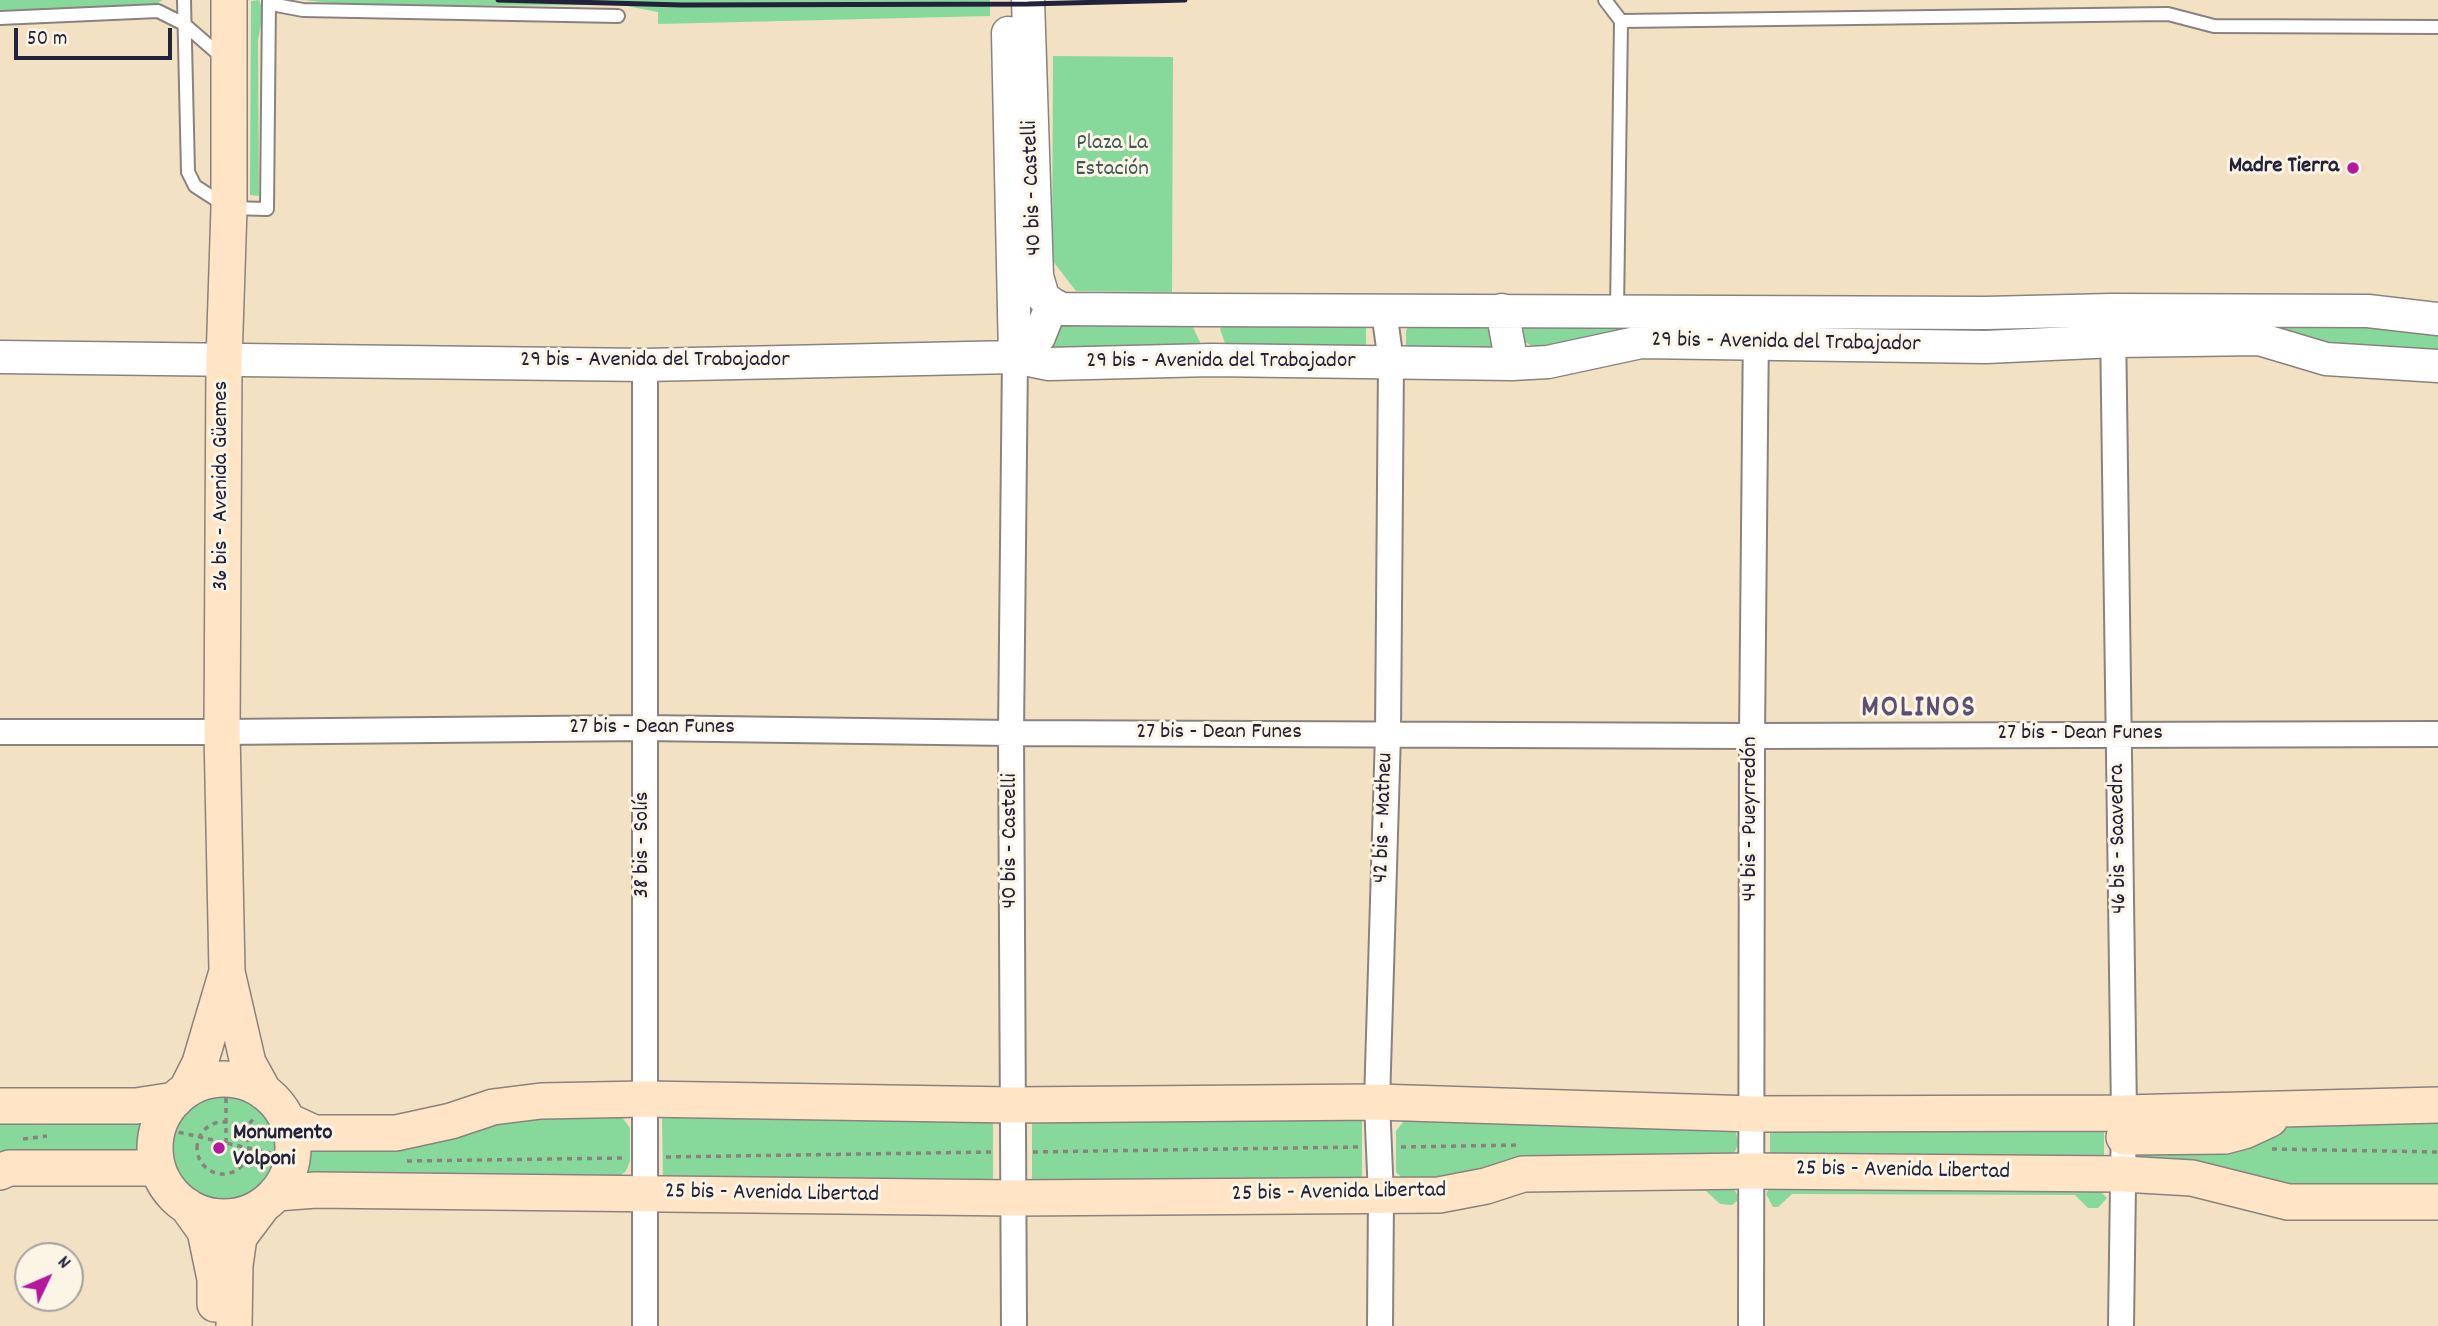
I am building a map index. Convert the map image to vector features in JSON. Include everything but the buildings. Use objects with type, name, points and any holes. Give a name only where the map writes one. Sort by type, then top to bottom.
[{"type":"main road","name":"36 bis - Avenida Güemes","points":[[229,0],[222,732],[227,972],[248,1063],[264,1092],[281,1109],[288,1121]]},
{"type":"main road","name":"36 bis - Avenida Güemes","points":[[173,1105],[200,1063],[227,972]]},
{"type":"main road","points":[[215,1326],[215,1279],[205,1231],[187,1206],[174,1196],[164,1183],[158,1168],[155,1141],[173,1105],[206,1081],[226,1079],[246,1083],[264,1092]]},
{"type":"main road","points":[[288,1121],[314,1133],[396,1133],[451,1121],[493,1107],[541,1101],[644,1099],[1012,1105],[1377,1102],[2124,1125],[2289,1110],[2438,1105]]},
{"type":"main road","points":[[0,1106],[173,1105]]},
{"type":"main road","points":[[234,1326],[234,1265],[239,1237],[302,1160],[288,1121]]},
{"type":"main road","points":[[0,1172],[9,1168],[158,1168]]},
{"type":"main road","name":"25 bis - Avenida Libertad","points":[[187,1206],[217,1217],[249,1213],[270,1199],[316,1190],[1014,1198],[1439,1195],[1486,1186],[1524,1174],[1751,1171],[2123,1174],[2192,1178],[2288,1202],[2438,1202]]},
{"type":"street","name":"40 bis - Castelli","points":[[1007,0],[1020,86],[1037,276],[1043,297],[1052,304]]},
{"type":"street","name":"40 bis - Castelli","points":[[1014,1326],[1012,733],[1015,357],[1020,86],[1028,0]]},
{"type":"street","name":"29 bis - Avenida del Trabajador","points":[[1052,304],[1062,309],[1617,311],[1986,348],[2115,341],[2259,339],[2326,359],[2438,366]]},
{"type":"street","points":[[1015,357],[1039,337],[1052,304]]},
{"type":"street","points":[[1205,310],[1211,360]]},
{"type":"street","points":[[1502,310],[1512,364]]},
{"type":"street","name":"29 bis - Avenida del Trabajador","points":[[0,357],[645,365],[1015,357],[1049,364],[1211,360],[1512,364],[1548,362],[1642,342],[1756,327],[1986,313],[2112,310],[2368,311],[2438,319]]},
{"type":"street","name":"46 bis - Saavedra","points":[[2112,310],[2115,341],[2124,1125],[2121,1326]]},
{"type":"street","name":"42 bis - Matheu","points":[[1380,1326],[1381,1196],[1377,1102],[1388,734],[1391,362],[1384,311]]},
{"type":"street","points":[[1986,313],[1986,348]]},
{"type":"street","name":"44 bis - Pueyrredón","points":[[1751,1326],[1756,327]]},
{"type":"street","name":"38 bis - Solís","points":[[645,365],[643,728],[646,1326]]},
{"type":"street","name":"27 bis - Dean Funes","points":[[0,732],[643,728],[1012,733],[1752,736],[2438,734]]},
{"type":"lane","points":[[1605,0],[1621,21],[1617,311]]},
{"type":"lane","points":[[0,18],[158,11],[186,1],[184,24],[188,172],[195,186],[229,208],[267,209],[270,2],[303,10],[618,16]]},
{"type":"lane","points":[[158,11],[184,24],[229,63]]},
{"type":"lane","points":[[1621,21],[2168,14],[2214,26],[2438,27]]},
{"type":"path","points":[[173,1105],[199,1137],[302,1160]]},
{"type":"path","points":[[226,1121],[242,1128],[250,1148],[246,1161],[233,1173],[215,1173],[201,1162],[197,1146],[199,1137],[210,1125],[226,1121]]},
{"type":"path","points":[[394,1161],[1518,1145]]},
{"type":"path","points":[[2260,1149],[2438,1152]]},
{"type":"green space","points":[[0,0],[163,0],[156,4],[0,11]]},
{"type":"green space","points":[[259,0],[263,11],[258,41],[259,196],[250,195],[251,1]]},
{"type":"green space","points":[[303,0],[990,0],[990,16],[658,24],[658,12],[622,5],[362,6]]},
{"type":"green space","name":"Plaza La Estación","points":[[1053,56],[1173,57],[1172,292],[1076,291],[1052,260]]},
{"type":"green space","points":[[1059,321],[1191,323],[1200,342],[1198,347],[1047,351]]},
{"type":"green space","points":[[2311,323],[2438,331],[2438,354],[2337,347],[2286,330],[2265,327]]},
{"type":"green space","points":[[1224,324],[1361,325],[1366,328],[1366,344],[1361,350],[1227,349],[1220,329]]},
{"type":"green space","points":[[1410,325],[1490,325],[1495,346],[1491,351],[1410,350],[1406,345],[1406,330]]},
{"type":"green space","points":[[1736,325],[1538,349],[1525,342],[1521,330],[1523,326]]},
{"type":"green space","points":[[223,1096],[244,1100],[261,1112],[273,1129],[277,1150],[273,1171],[261,1188],[244,1200],[223,1204],[202,1200],[185,1188],[173,1171],[169,1150],[173,1129],[185,1112],[202,1100]]},
{"type":"green space","points":[[611,1113],[622,1117],[630,1128],[630,1161],[626,1171],[613,1181],[316,1178],[306,1172],[300,1162],[305,1149],[312,1142],[504,1119]]},
{"type":"green space","points":[[0,1116],[145,1122],[142,1142],[136,1154],[0,1161]]},
{"type":"green space","points":[[662,1117],[993,1122],[993,1184],[663,1179]]},
{"type":"green space","points":[[1362,1117],[1362,1179],[1032,1180],[1032,1119]]},
{"type":"green space","points":[[1415,1117],[1729,1128],[1736,1133],[1738,1144],[1733,1157],[1590,1160],[1550,1155],[1517,1161],[1471,1176],[1413,1181],[1396,1172],[1396,1131],[1403,1122]]},
{"type":"green space","points":[[2438,1119],[2438,1188],[2295,1192],[2141,1158],[2136,1153],[2298,1126]]},
{"type":"green space","points":[[1770,1127],[2104,1128],[2104,1162],[1770,1160]]},
{"type":"green space","points":[[1535,1185],[1734,1188],[1737,1201],[1732,1205],[1720,1204],[1706,1191]]},
{"type":"green space","points":[[1769,1189],[2098,1189],[2107,1198],[2098,1208],[2088,1208],[2075,1195],[1792,1194],[1778,1207],[1773,1207],[1766,1194]]},
{"type":"railway","points":[[498,0],[682,5],[1028,4],[1185,0]]},
{"type":"place","name":"Madre Tierra","points":[[2353,168]]},
{"type":"place","name":"Monumento Volponi","points":[[219,1148]]},
{"type":"district","name":"MOLINOS","points":[[1919,711]]}]
